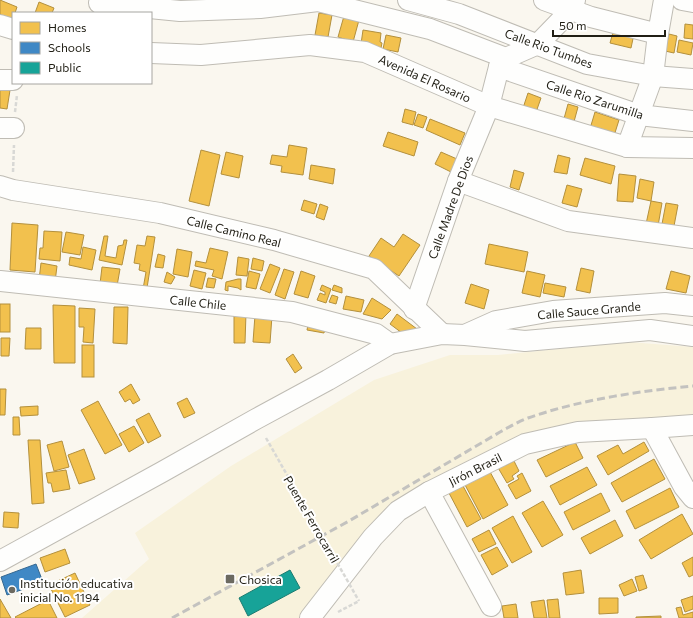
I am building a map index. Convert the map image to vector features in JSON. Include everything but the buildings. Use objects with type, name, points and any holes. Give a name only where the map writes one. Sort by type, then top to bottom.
[{"type":"street","name":"Calle Rio Tumbes","points":[[408,0],[459,14],[588,64],[654,76],[693,79]]},
{"type":"street","points":[[544,0],[573,5],[591,17],[658,34]]},
{"type":"street","points":[[627,147],[654,76],[658,34],[664,0]]},
{"type":"street","points":[[682,0],[693,2]]},
{"type":"street","name":"Calle Rio Zarumilla","points":[[99,3],[180,11],[260,8],[318,1],[430,29],[502,63],[639,116],[693,121]]},
{"type":"street","points":[[502,63],[538,44],[573,5]]},
{"type":"street","points":[[0,25],[12,29]]},
{"type":"street","name":"Avenida El Rosario","points":[[152,53],[201,55],[310,45],[365,52],[489,106],[627,147],[693,148]]},
{"type":"street","name":"Calle Madre De Dios","points":[[414,309],[458,181],[489,106],[502,63]]},
{"type":"street","points":[[0,80],[12,80]]},
{"type":"street","points":[[458,181],[568,220],[693,238]]},
{"type":"street","name":"Calle Camino Real","points":[[0,186],[13,190],[160,213],[274,240],[374,269],[414,309],[442,334]]},
{"type":"street","name":"Calle Chile","points":[[0,281],[292,312],[376,334],[390,344]]},
{"type":"street","name":"Calle Sauce Grande","points":[[465,335],[496,322],[553,311],[665,303],[693,306]]},
{"type":"street","points":[[0,561],[390,344],[442,334],[525,341],[650,330],[693,336]]},
{"type":"street","name":"Jirón Brasil","points":[[310,618],[373,537],[398,511],[429,492],[526,444],[578,432],[693,425]]},
{"type":"street","points":[[652,428],[684,488],[693,498]]},
{"type":"street","points":[[429,492],[491,606]]},
{"type":"path","name":"Puente Ferrocarril","points":[[266,438],[359,601],[332,614]]},
{"type":"shaded area","points":[[629,342],[693,347],[693,419],[614,424],[414,491],[303,618],[82,618],[149,559],[135,533],[231,466],[374,380],[450,355],[498,355]]},
{"type":"railway","points":[[172,618],[349,521],[500,432],[524,420],[588,401],[693,386]]},
{"type":"place","name":"Chosica","points":[[230,579]]},
{"type":"place","name":"Institución educativa inicial No. 1194","points":[[12,590]]}]
